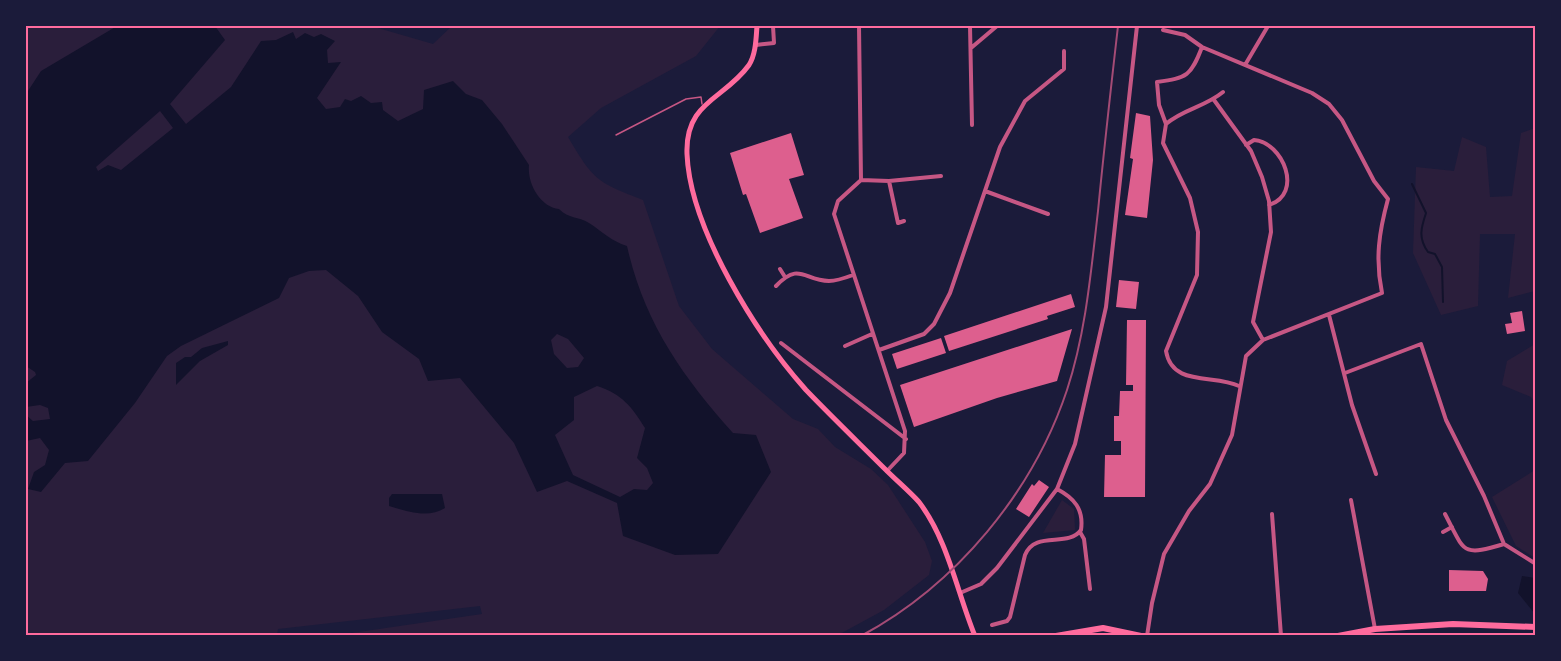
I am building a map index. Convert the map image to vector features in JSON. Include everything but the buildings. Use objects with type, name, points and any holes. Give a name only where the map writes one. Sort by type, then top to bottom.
[{"type":"highway","points":[[1338,636],[1375,629],[1453,624],[1536,627]]},
{"type":"highway","points":[[1056,636],[1074,630],[1103,628],[1141,636]]},
{"type":"main road","points":[[757,26],[756,45],[749,64],[703,106],[694,118],[688,136],[689,175],[716,252],[747,312],[779,356],[806,389],[919,502],[947,559],[975,636]]},
{"type":"street","points":[[756,45],[774,43],[773,26]]},
{"type":"street","points":[[859,26],[861,180]]},
{"type":"street","points":[[970,26],[972,125]]},
{"type":"street","points":[[971,48],[997,26]]},
{"type":"street","points":[[959,594],[981,584],[997,568],[1057,489],[1075,444],[1106,307],[1137,26]]},
{"type":"street","points":[[1245,65],[1268,26]]},
{"type":"street","points":[[1147,636],[1152,603],[1164,554],[1189,511],[1210,484],[1232,435],[1246,356],[1263,340],[1382,292],[1377,259],[1378,235],[1388,199],[1374,181],[1342,120],[1329,104],[1312,93],[1202,48],[1185,35],[1163,30]]},
{"type":"street","points":[[1202,48],[1193,69],[1182,79],[1157,82],[1159,105],[1166,124],[1163,143],[1190,198],[1198,231],[1199,255],[1197,275],[1166,351],[1167,359],[1173,369],[1184,376],[1239,386]]},
{"type":"street","points":[[879,350],[924,334],[934,324],[950,293],[1000,147],[1025,101],[1064,69],[1064,51]]},
{"type":"street","points":[[1166,124],[1182,112],[1214,100],[1223,92]]},
{"type":"street","points":[[1214,100],[1246,145],[1259,169],[1269,205],[1271,232],[1253,322],[1263,340]]},
{"type":"street","points":[[1246,145],[1254,141],[1265,143],[1279,156],[1285,168],[1287,183],[1285,192],[1276,203],[1269,205]]},
{"type":"street","points":[[887,471],[904,453],[907,439],[834,214],[838,201],[861,180],[890,181],[941,176]]},
{"type":"street","points":[[890,181],[898,223],[904,221]]},
{"type":"street","points":[[985,191],[1047,214]]},
{"type":"street","points":[[780,269],[785,276]]},
{"type":"street","points":[[776,286],[785,276],[804,273],[826,282],[853,275]]},
{"type":"street","points":[[1329,315],[1357,423],[1377,474]]},
{"type":"street","points":[[845,346],[872,334]]},
{"type":"street","points":[[781,343],[907,439]]},
{"type":"street","points":[[1345,373],[1421,344],[1446,420],[1484,496],[1504,544],[1536,564]]},
{"type":"street","points":[[1057,489],[1069,496],[1079,508],[1082,523],[1080,532],[1084,539],[1090,589]]},
{"type":"street","points":[[1351,500],[1375,629]]},
{"type":"street","points":[[1272,514],[1281,636]]},
{"type":"street","points":[[1445,514],[1468,551],[1478,551],[1504,544]]},
{"type":"street","points":[[1443,532],[1452,527]]},
{"type":"street","points":[[992,624],[1009,618],[1025,555],[1030,545],[1074,536],[1080,532]]},
{"type":"lane","points":[[616,135],[686,99],[701,97],[703,106]]},
{"type":"shaded area","points":[[26,26],[371,26],[433,44],[452,26],[720,26],[696,56],[601,108],[568,137],[584,163],[598,178],[616,189],[643,200],[679,306],[712,349],[793,419],[818,429],[835,447],[871,469],[888,485],[925,542],[932,561],[929,575],[884,610],[838,635],[338,635],[482,614],[480,606],[278,629],[277,635],[26,635]]},
{"type":"shaded area","points":[[117,26],[215,26],[225,40],[170,104],[186,124],[231,87],[261,41],[276,40],[293,32],[296,39],[305,33],[314,37],[321,34],[335,41],[327,50],[328,63],[341,62],[317,98],[326,109],[340,107],[345,99],[351,101],[361,96],[371,103],[382,102],[383,110],[398,121],[423,109],[424,90],[453,81],[466,94],[482,100],[502,124],[529,165],[530,179],[536,193],[546,204],[585,221],[627,246],[634,274],[667,347],[697,390],[733,433],[756,435],[771,472],[718,554],[675,555],[623,536],[617,503],[567,481],[537,492],[514,443],[460,378],[428,381],[419,359],[382,332],[358,296],[326,270],[309,271],[289,278],[279,298],[181,346],[167,356],[135,403],[88,461],[65,463],[41,492],[28,489],[34,472],[45,465],[49,450],[40,438],[26,441],[26,415],[33,421],[50,419],[48,408],[40,405],[26,407],[26,383],[36,375],[26,366],[26,94],[41,71]],"holes":[[[160,111],[173,128],[121,170],[108,165],[98,171],[96,167]],[[557,334],[568,339],[584,358],[578,367],[567,368],[554,354],[551,340]],[[597,386],[620,397],[636,414],[645,428],[637,458],[647,468],[653,483],[647,490],[634,489],[620,497],[573,475],[555,435],[574,420],[574,397]]]},
{"type":"shaded area","points":[[1535,128],[1535,291],[1508,298],[1515,234],[1480,234],[1478,306],[1441,315],[1413,253],[1416,167],[1454,171],[1462,137],[1486,147],[1490,197],[1512,196],[1521,133]]},
{"type":"shaded area","points":[[228,341],[228,345],[200,361],[176,385],[176,363],[185,357],[191,357],[202,348]]},
{"type":"shaded area","points":[[1535,344],[1535,403],[1531,397],[1502,385],[1507,361]]},
{"type":"shaded area","points":[[1535,470],[1535,558],[1516,546],[1492,497]]},
{"type":"shaded area","points":[[392,494],[442,494],[445,508],[424,514],[403,510],[389,506],[389,498]]},
{"type":"shaded area","points":[[1062,500],[1074,509],[1075,530],[1043,533]]},
{"type":"shaded area","points":[[1522,576],[1535,578],[1535,614],[1518,593]]},
{"type":"waterway","points":[[1412,184],[1426,213],[1422,228],[1423,242],[1428,252],[1435,254],[1442,267],[1443,302]]},
{"type":"railway","points":[[861,636],[896,615],[959,563],[1012,499],[1034,464],[1052,428],[1074,368],[1087,301],[1118,26]]}]
